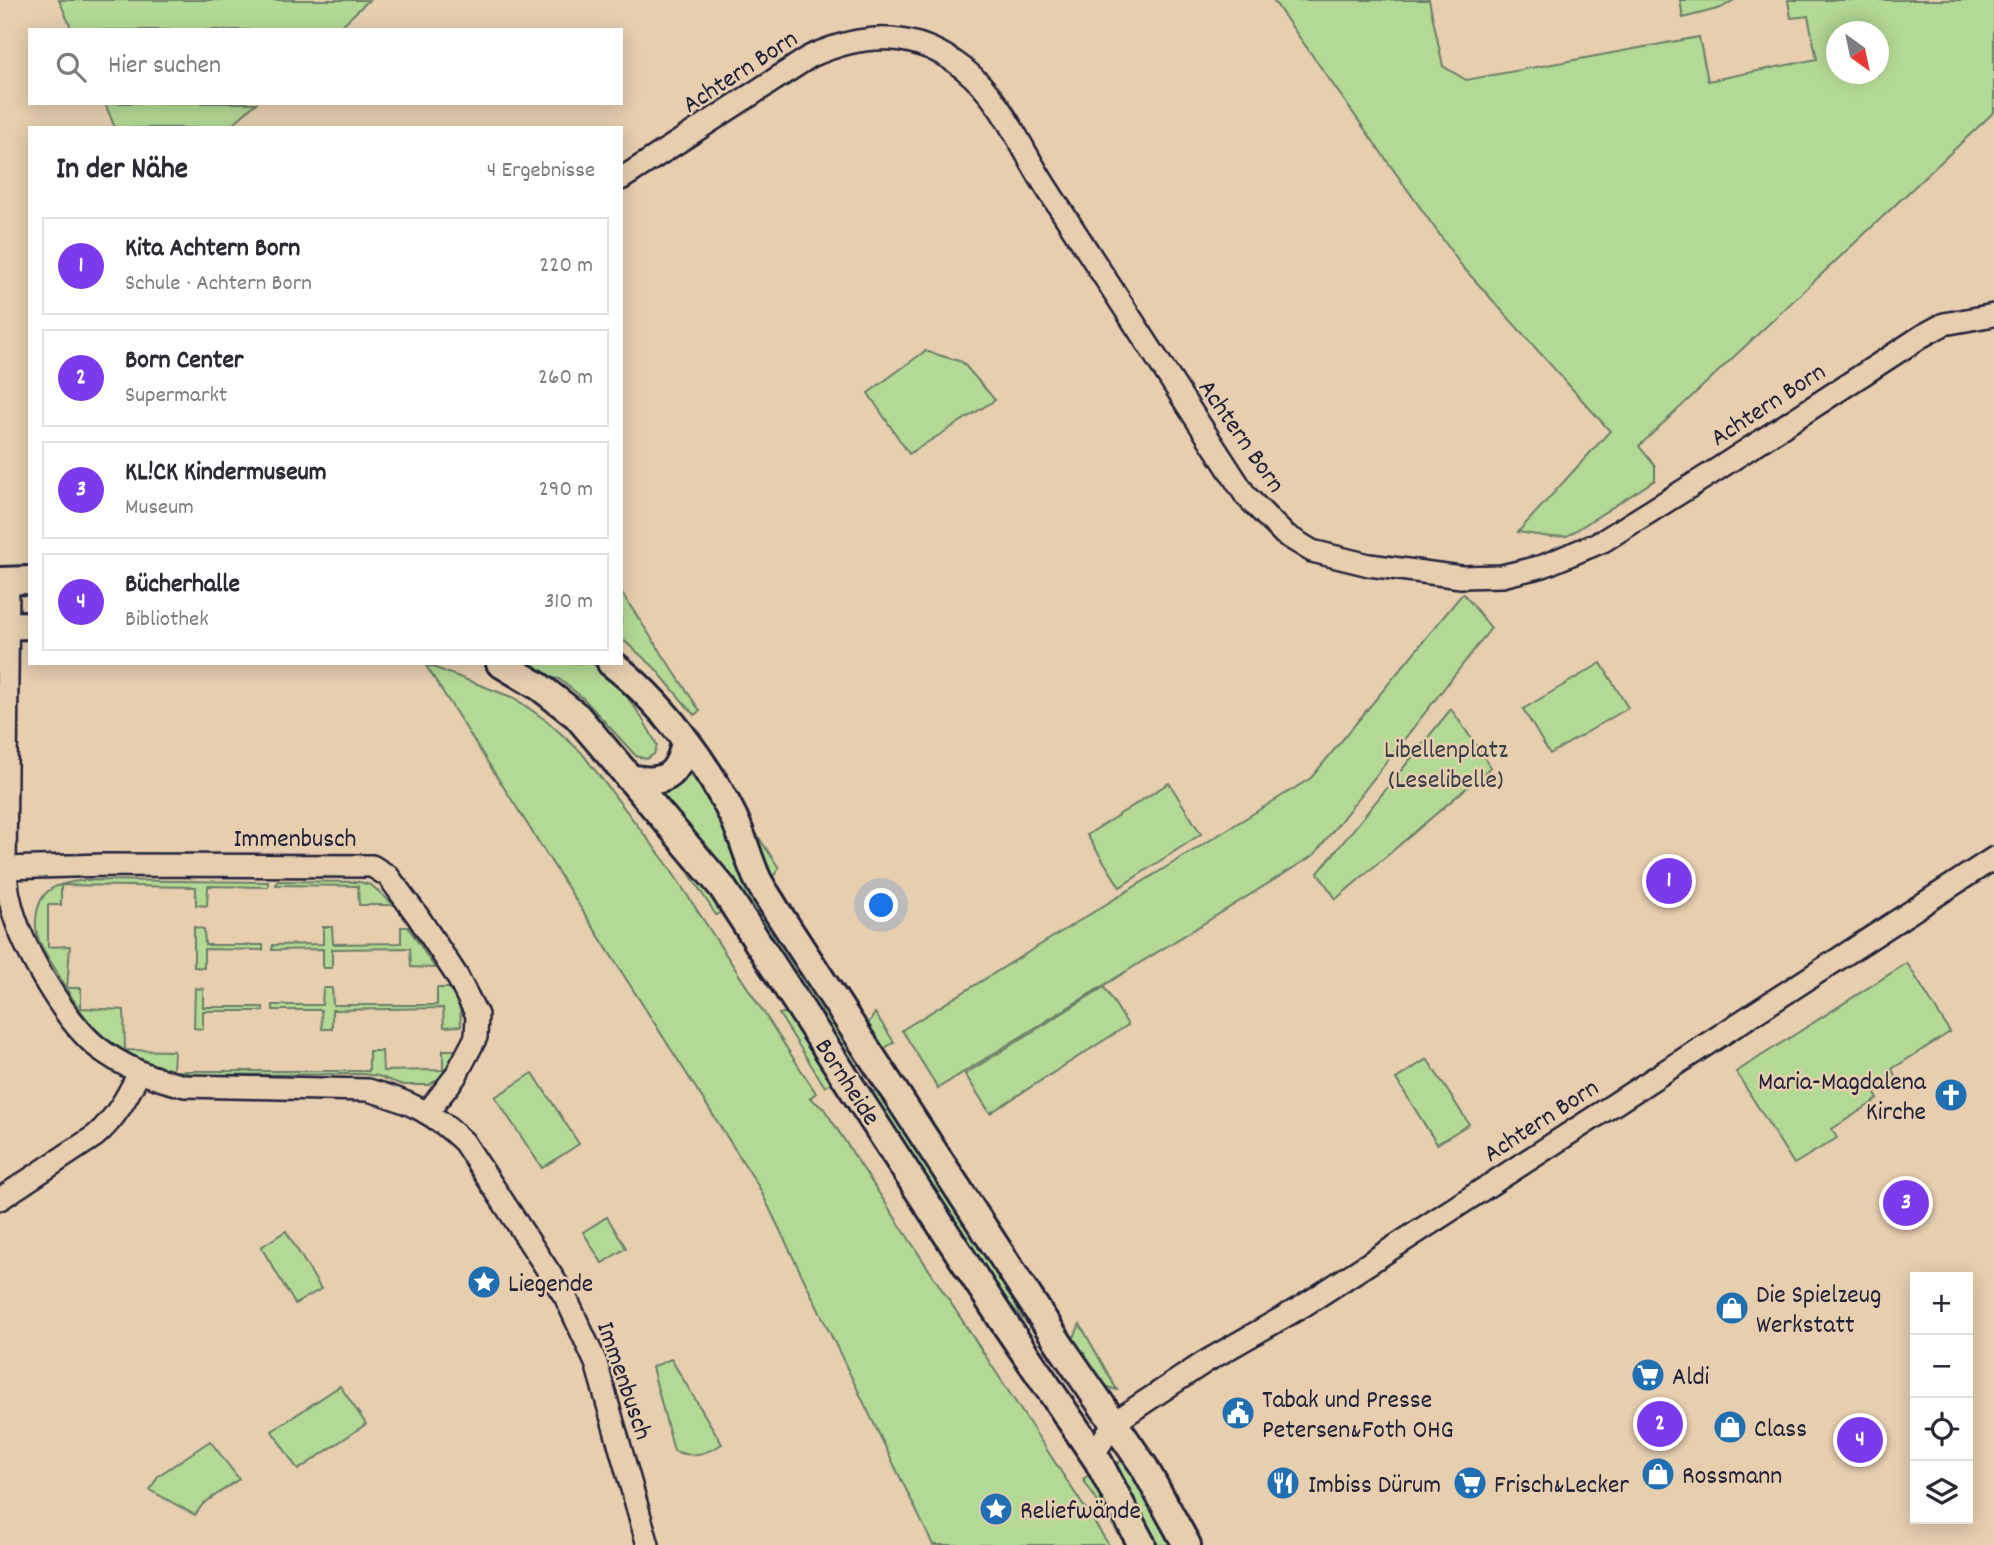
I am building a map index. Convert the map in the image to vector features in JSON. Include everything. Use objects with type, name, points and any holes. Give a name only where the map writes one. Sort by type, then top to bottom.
[{"type":"street","name":"Achtern Born","points":[[623,178],[811,56],[834,45],[859,40],[898,38],[933,49],[964,68],[992,94],[1033,167],[1246,496],[1284,534],[1312,551],[1369,565],[1461,577],[1503,576],[1543,566],[1603,541],[1922,336],[1944,324],[1994,315]]},
{"type":"street","name":"Immenbusch","points":[[13,581],[5,868],[16,921],[29,951],[65,1011],[97,1046],[139,1073],[159,1081],[185,1086],[368,1090],[393,1097],[443,1121],[464,1142],[566,1298],[596,1363],[648,1545]]},
{"type":"street","name":"Bornheide","points":[[503,665],[540,687],[577,716],[722,887],[1001,1318],[1093,1455],[1142,1545]]},
{"type":"street","name":"Bornheide","points":[[613,665],[648,697],[705,768],[735,819],[758,879],[776,910],[1055,1337],[1143,1465],[1187,1545]]},
{"type":"street","points":[[629,778],[648,782],[662,780],[679,764],[685,741]]},
{"type":"street","name":"Achtern Born","points":[[1114,1423],[1205,1362],[1336,1284],[1994,858]]},
{"type":"street","name":"Immenbusch","points":[[5,868],[104,865],[372,866],[388,876],[417,915],[457,976],[477,1015],[476,1037],[454,1077],[427,1113]]},
{"type":"street","points":[[0,1199],[101,1131],[117,1114],[139,1073]]},
{"type":"street","points":[[1001,1318],[1114,1423],[1093,1455]]},
{"type":"green space","points":[[59,0],[369,0],[339,28],[71,28]]},
{"type":"green space","points":[[1273,0],[1429,0],[1443,66],[1466,80],[1699,37],[1708,81],[1817,59],[1808,16],[1791,18],[1788,0],[1994,0],[1994,112],[1639,446],[1655,466],[1655,480],[1567,536],[1550,537],[1518,532],[1610,431],[1461,265]]},
{"type":"green space","points":[[1680,0],[1734,0],[1721,8],[1683,18]]},
{"type":"green space","points":[[106,105],[254,105],[231,126],[114,126]]},
{"type":"green space","points":[[925,351],[962,362],[995,400],[909,454],[868,393]]},
{"type":"green space","points":[[1463,593],[1491,628],[1314,855],[938,1088],[902,1030],[1311,778]]},
{"type":"green space","points":[[623,595],[700,711],[694,715],[654,667],[623,640]]},
{"type":"green space","points":[[1601,663],[1628,708],[1550,754],[1523,709]]},
{"type":"green space","points":[[426,665],[514,698],[547,721],[581,752],[667,864],[816,1093],[810,1098],[824,1109],[1109,1545],[933,1545],[759,1187]]},
{"type":"green space","points":[[516,665],[594,665],[612,680],[637,711],[657,745],[654,754],[646,759],[636,756],[584,699],[559,679],[533,675]]},
{"type":"green space","name":"Libellenplatz (Leselibelle)","points":[[1451,709],[1491,767],[1336,899],[1318,873]]},
{"type":"green space","points":[[691,768],[864,1061],[849,1070],[651,796]]},
{"type":"green space","points":[[1169,783],[1201,834],[1120,887],[1087,835]]},
{"type":"green space","points":[[748,821],[779,868],[768,884]]},
{"type":"green space","points":[[678,856],[693,871],[725,910],[716,915]]},
{"type":"green space","points":[[87,880],[268,882],[268,887],[208,886],[207,906],[196,905],[196,887],[61,885],[61,905],[48,905],[48,947],[70,946],[67,988],[81,988],[81,1008],[124,1010],[125,1050],[174,1051],[173,1070],[133,1055],[113,1043],[103,1036],[72,998],[44,951],[36,929],[40,902],[46,893],[60,885]]},
{"type":"green space","points":[[277,881],[359,882],[371,885],[394,905],[359,905],[358,886],[276,885]]},
{"type":"green space","points":[[194,927],[204,929],[205,945],[263,945],[263,950],[204,949],[204,968],[194,967]]},
{"type":"green space","points":[[323,927],[332,927],[333,944],[401,943],[401,927],[408,927],[435,968],[411,967],[410,948],[332,949],[332,968],[323,968],[323,949],[272,950],[273,945],[323,944]]},
{"type":"green space","points":[[1907,963],[1950,1032],[1892,1069],[1896,1078],[1874,1092],[1878,1099],[1832,1129],[1837,1138],[1794,1164],[1736,1072]]},
{"type":"green space","points":[[1104,987],[1128,1025],[990,1113],[965,1074]]},
{"type":"green space","points":[[195,988],[203,989],[203,1007],[263,1007],[263,1011],[203,1011],[203,1029],[194,1028]]},
{"type":"green space","points":[[323,988],[332,988],[333,1005],[437,1005],[437,988],[450,988],[460,1006],[461,1026],[444,1027],[443,1008],[332,1010],[332,1029],[322,1029],[321,1010],[273,1010],[273,1005],[322,1005]]},
{"type":"green space","points":[[794,1011],[838,1079],[825,1087],[779,1014]]},
{"type":"green space","points":[[875,1013],[894,1042],[876,1054],[863,1032]]},
{"type":"green space","points":[[443,1050],[457,1050],[445,1074],[429,1085],[403,1085],[363,1074],[197,1075],[177,1071],[369,1071],[369,1051],[382,1051],[383,1071],[443,1070]]},
{"type":"green space","points":[[1427,1059],[1469,1124],[1437,1144],[1396,1079]]},
{"type":"green space","points":[[533,1073],[579,1144],[542,1168],[495,1097]]},
{"type":"green space","points":[[881,1087],[1047,1346],[972,1261],[865,1096]]},
{"type":"green space","points":[[607,1217],[626,1248],[602,1263],[583,1232]]},
{"type":"green space","points":[[286,1231],[321,1289],[295,1304],[261,1247]]},
{"type":"green space","points":[[1080,1324],[1117,1390],[1096,1379],[1070,1346]]},
{"type":"green space","points":[[671,1359],[722,1444],[699,1454],[674,1451],[652,1367]]},
{"type":"green space","points":[[340,1386],[366,1424],[298,1470],[272,1431]]},
{"type":"green space","points":[[210,1441],[239,1479],[203,1504],[195,1515],[150,1490],[158,1476]]},
{"type":"green space","points":[[1120,1461],[1131,1468],[1172,1545],[1150,1545],[1115,1466]]},
{"type":"green space","points":[[1092,1473],[1129,1542],[1125,1544],[1083,1479]]},
{"type":"place","name":"Kita Achtern Born","points":[[1669,881]]},
{"type":"place","name":"Maria-Magdalena Kirche","points":[[1951,1095]]},
{"type":"place","name":"KL!CK Kindermuseum","points":[[1906,1203]]},
{"type":"place","name":"Liegende","points":[[484,1282]]},
{"type":"place","name":"Die Spielzeug Werkstatt","points":[[1732,1308]]},
{"type":"place","name":"Aldi","points":[[1648,1375]]},
{"type":"place","name":"Tabak und Presse Petersen&Foth OHG","points":[[1238,1413]]},
{"type":"place","name":"Born Center","points":[[1660,1424]]},
{"type":"place","name":"Class","points":[[1730,1427]]},
{"type":"place","name":"Bücherhalle","points":[[1860,1440]]},
{"type":"place","name":"Rossmann","points":[[1658,1474]]},
{"type":"place","name":"Imbiss Dürum","points":[[1283,1483]]},
{"type":"place","name":"Frisch&Lecker","points":[[1470,1483]]},
{"type":"place","name":"Reliefwände","points":[[996,1509]]}]
